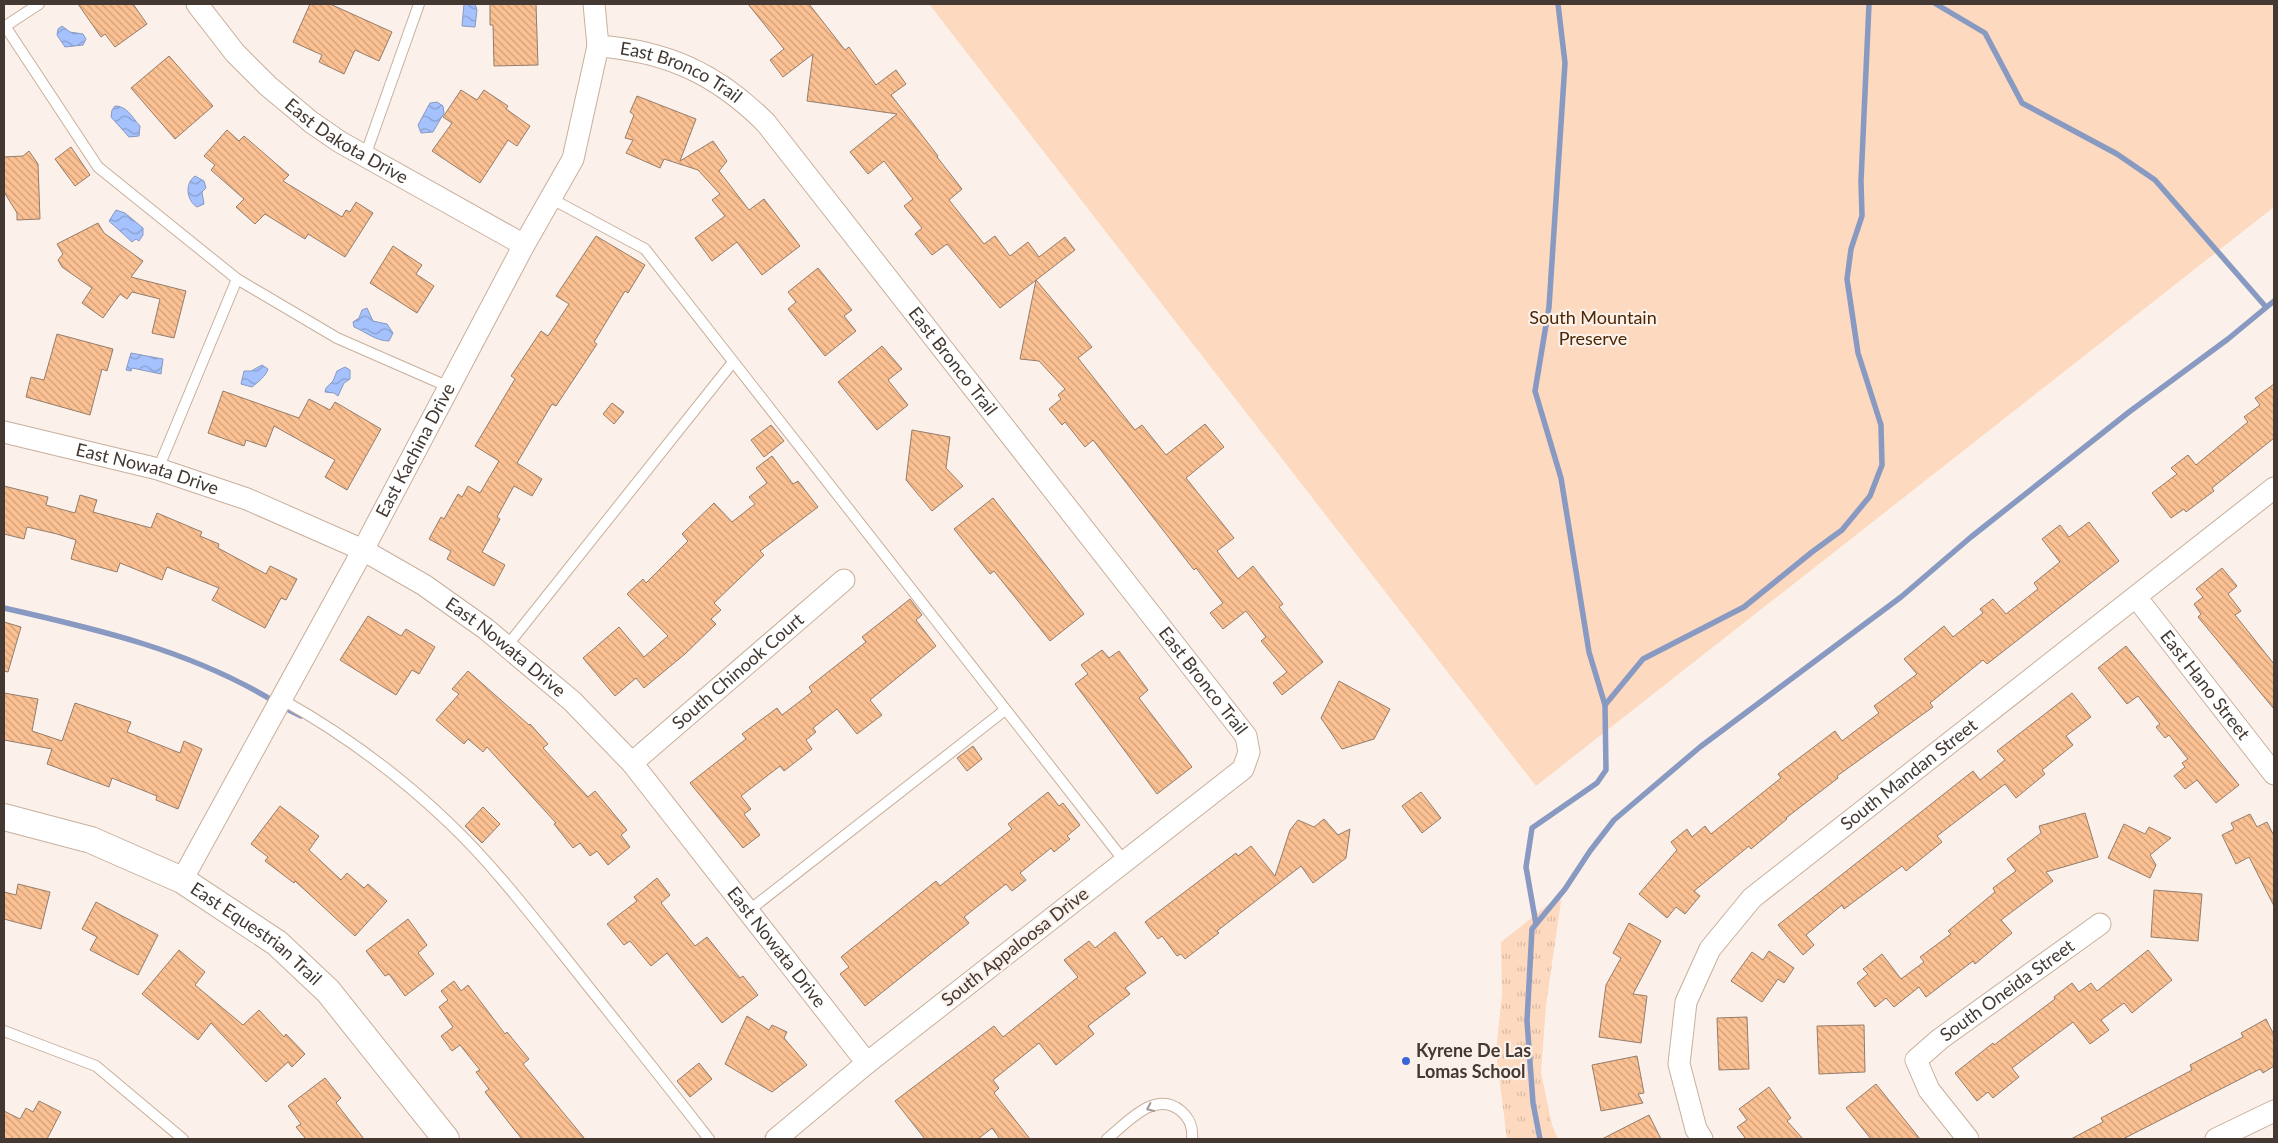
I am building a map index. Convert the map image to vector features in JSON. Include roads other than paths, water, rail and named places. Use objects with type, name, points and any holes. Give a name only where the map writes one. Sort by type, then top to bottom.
[{"type":"street","name":"East Dakota Drive","points":[[197,4],[235,53],[268,86],[340,142],[524,244]]},
{"type":"street","name":"East Kachina Drive","points":[[182,880],[363,550],[524,244],[573,159],[598,46],[594,4]]},
{"type":"street","name":"East Bronco Trail","points":[[598,46],[624,48],[659,56],[688,66],[720,84],[744,101],[766,123],[1246,736],[1249,752]]},
{"type":"street","name":"East Nowata Drive","points":[[4,432],[158,470],[247,499],[363,550],[424,585],[507,646],[572,700],[632,763],[867,1064]]},
{"type":"street","name":"South Mandan Street","points":[[1702,1139],[1696,1129],[1679,1064],[1686,1002],[1710,950],[1752,898],[2274,488]]},
{"type":"street","name":"South Chinook Court","points":[[632,763],[844,580]]},
{"type":"street","name":"East Hano Street","points":[[2136,597],[2274,774]]},
{"type":"street","name":"South Appaloosa Drive","points":[[776,1139],[867,1064],[1244,769],[1249,752]]},
{"type":"street","name":"East Equestrian Trail","points":[[4,817],[91,840],[182,880],[277,943],[328,991],[446,1139]]},
{"type":"street","name":"South Oneida Street","points":[[1968,1139],[1929,1090],[1916,1060],[1940,1039],[2100,924]]},
{"type":"street","points":[[2216,1139],[2274,1111]]},
{"type":"lane","points":[[39,4],[4,27],[98,167],[237,279],[337,338],[449,388]]},
{"type":"lane","points":[[365,156],[419,4]]},
{"type":"lane","points":[[550,198],[645,249],[1125,862]]},
{"type":"lane","points":[[158,470],[237,279]]},
{"type":"lane","points":[[507,646],[734,362]]},
{"type":"lane","points":[[281,700],[307,714],[361,750],[407,785],[449,823],[496,871],[709,1139]]},
{"type":"lane","points":[[747,912],[1005,710]]},
{"type":"lane","points":[[4,1031],[96,1066],[183,1139]]},
{"type":"lane","points":[[1108,1139],[1150,1106],[1168,1103],[1181,1111],[1190,1121],[1193,1131],[1192,1139]]},
{"type":"water","points":[[464,4],[475,4],[477,10],[475,27],[462,26]]},
{"type":"water","points":[[62,26],[70,32],[83,34],[86,39],[83,45],[65,47],[57,35],[58,29]]},
{"type":"water","points":[[437,102],[443,106],[444,113],[433,132],[421,133],[418,125],[430,103]]},
{"type":"water","points":[[115,106],[126,110],[140,126],[139,136],[129,137],[111,117]]},
{"type":"water","points":[[195,176],[204,181],[206,188],[202,192],[204,204],[197,207],[191,201],[188,192],[189,183]]},
{"type":"water","points":[[116,210],[125,213],[143,228],[143,235],[139,241],[136,239],[132,242],[109,221]]},
{"type":"water","points":[[367,308],[373,321],[387,324],[393,333],[389,341],[375,338],[354,327],[353,322],[359,318],[362,310]]},
{"type":"water","points":[[131,353],[163,359],[161,374],[132,368],[131,371],[126,370]]},
{"type":"water","points":[[262,365],[268,369],[259,381],[252,387],[241,384],[244,371],[251,371]]},
{"type":"water","points":[[345,367],[350,370],[350,379],[344,383],[338,396],[334,393],[325,392],[337,371]]},
{"type":"waterway","points":[[1558,4],[1565,63],[1549,307],[1535,391],[1561,478],[1589,652],[1605,705]]},
{"type":"waterway","points":[[1536,924],[1526,867],[1532,828],[1597,783],[1606,770],[1605,705],[1643,659],[1744,607],[1842,530],[1870,496],[1882,465],[1881,425],[1858,353],[1847,279],[1851,249],[1862,216],[1861,181],[1869,4]]},
{"type":"waterway","points":[[1936,4],[1985,33],[2022,103],[2117,154],[2155,180],[2266,307]]},
{"type":"waterway","points":[[1540,1139],[1533,1103],[1527,1021],[1532,929],[1565,889],[1590,851],[1614,820],[1700,747],[1901,597],[1971,537],[2129,412],[2228,339],[2274,301]]},
{"type":"waterway","points":[[4,608],[74,624],[177,655],[243,684],[275,702]]},
{"type":"waterway","points":[[283,707],[301,716]]},
{"type":"place","name":"Kyrene De Las Lomas School","points":[[1406,1061]]},
{"type":"park label","name":"South Mountain Preserve","points":[[1593,328]]}]
